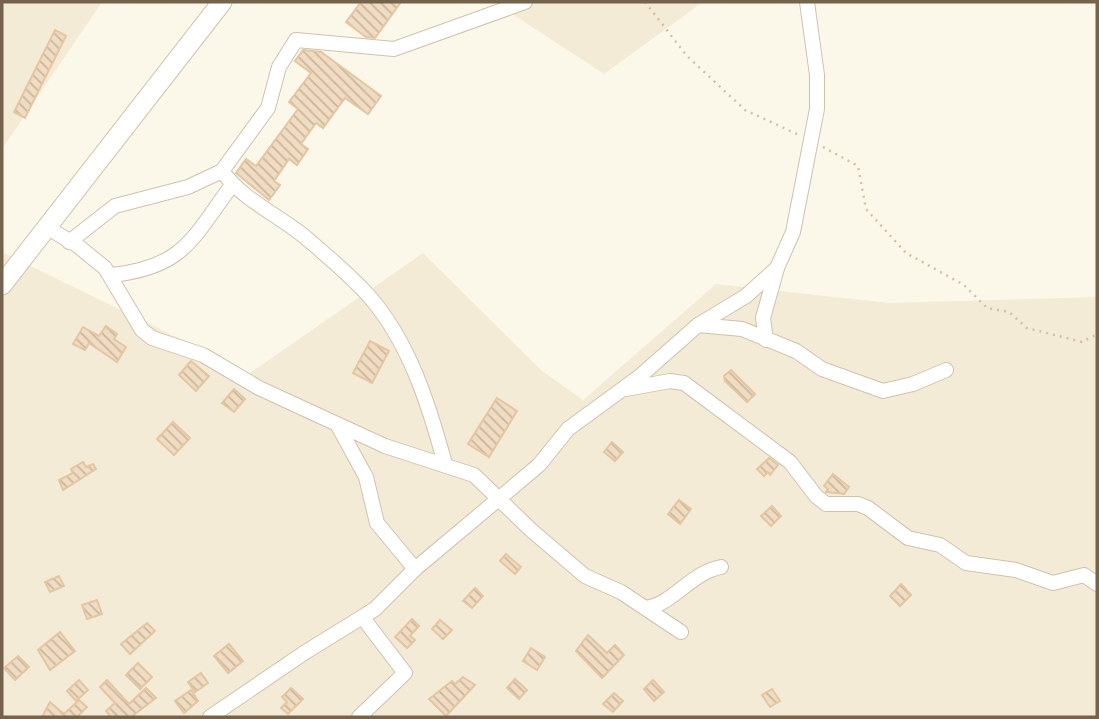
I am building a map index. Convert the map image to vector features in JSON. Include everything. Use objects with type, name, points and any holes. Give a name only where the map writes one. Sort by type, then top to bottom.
[{"type":"main road","points":[[2,285],[222,2]]},
{"type":"street","points":[[69,242],[114,205],[188,187],[222,171],[268,108],[279,67],[296,40],[394,49],[525,2]]},
{"type":"street","points":[[766,340],[763,318],[777,268],[793,232],[802,177],[813,141],[817,75],[807,2]]},
{"type":"street","points":[[222,171],[232,185],[305,237],[368,295],[384,316],[405,351],[423,393],[445,464]]},
{"type":"street","points":[[112,275],[152,268],[177,256],[232,185]]},
{"type":"street","points":[[48,228],[112,275],[142,330],[152,338],[203,355],[259,388],[385,446],[474,475],[499,501],[585,576],[621,592],[681,632]]},
{"type":"street","points":[[210,717],[304,653],[363,618],[415,569],[540,465],[568,429],[621,390],[698,325],[746,296],[777,268]]},
{"type":"street","points":[[698,325],[742,329],[796,351],[822,369],[883,391],[913,384],[946,370]]},
{"type":"street","points":[[621,390],[670,381],[684,383],[790,462],[816,496],[832,507],[858,504],[868,508],[908,538],[940,545],[966,563],[1016,570],[1053,583],[1084,575],[1097,584]]},
{"type":"street","points":[[337,424],[366,477],[377,523],[415,569]]},
{"type":"street","points":[[646,608],[662,605],[700,574],[720,568]]},
{"type":"street","points":[[359,717],[405,673],[402,665],[363,618]]},
{"type":"path","points":[[645,2],[687,56],[746,110],[813,141],[858,166],[866,209],[906,253],[964,285],[987,308],[1009,312],[1027,328],[1082,342],[1097,334]]},
{"type":"shaded area","points":[[2,2],[102,2],[2,149]]},
{"type":"shaded area","points":[[494,2],[703,2],[604,74]]},
{"type":"shaded area","points":[[2,252],[250,373],[423,253],[541,370],[583,400],[716,284],[889,303],[1097,297],[1097,717],[2,717]]},
{"type":"building","points":[[361,2],[401,2],[375,38],[366,37],[346,22]]},
{"type":"building","points":[[55,30],[66,36],[25,118],[14,112]]},
{"type":"building","points":[[303,50],[321,52],[381,96],[368,114],[345,98],[323,128],[316,123],[301,144],[308,149],[297,165],[289,159],[274,181],[280,185],[269,200],[236,173],[246,159],[256,166],[298,109],[289,102],[311,73],[295,61]]},
{"type":"building","points":[[106,326],[117,334],[114,339],[126,347],[117,362],[89,343],[85,350],[73,344],[83,327],[99,336]]},
{"type":"building","points":[[370,341],[389,351],[372,383],[353,373]]},
{"type":"building","points":[[191,361],[209,376],[196,391],[179,375]]},
{"type":"building","points":[[731,370],[755,394],[747,402],[725,381],[724,376]]},
{"type":"building","points":[[234,389],[245,399],[234,412],[222,403]]},
{"type":"building","points":[[497,398],[517,411],[489,457],[468,444]]},
{"type":"building","points":[[173,422],[190,438],[174,455],[157,439]]},
{"type":"building","points":[[612,442],[623,452],[615,461],[604,452]]},
{"type":"building","points":[[769,458],[778,465],[770,475],[768,472],[764,476],[757,469]]},
{"type":"building","points":[[83,462],[86,467],[93,464],[96,469],[63,490],[59,480],[73,473],[71,469]]},
{"type":"building","points":[[833,474],[849,487],[844,494],[826,492],[828,489],[824,486]]},
{"type":"building","points":[[679,500],[691,509],[680,524],[668,514]]},
{"type":"building","points":[[772,506],[781,516],[771,526],[761,516]]},
{"type":"building","points":[[506,554],[521,567],[515,574],[500,561]]},
{"type":"building","points":[[59,576],[64,586],[50,592],[45,582]]},
{"type":"building","points":[[901,584],[911,595],[900,606],[890,596]]},
{"type":"building","points":[[475,588],[483,596],[472,608],[463,601]]},
{"type":"building","points":[[97,600],[102,614],[87,619],[82,605]]},
{"type":"building","points":[[412,619],[419,626],[410,636],[415,640],[407,648],[395,637]]},
{"type":"building","points":[[440,620],[452,630],[443,639],[432,629]]},
{"type":"building","points":[[147,623],[155,631],[130,654],[121,644]]},
{"type":"building","points":[[60,632],[75,651],[50,670],[38,650]]},
{"type":"building","points":[[588,635],[607,653],[615,645],[624,655],[602,678],[576,651]]},
{"type":"building","points":[[229,644],[243,661],[228,673],[214,656]]},
{"type":"building","points":[[531,648],[545,657],[537,670],[523,661]]},
{"type":"building","points":[[18,656],[29,667],[15,680],[4,668]]},
{"type":"building","points":[[138,663],[152,677],[140,689],[126,675]]},
{"type":"building","points":[[201,673],[208,683],[195,692],[188,682]]},
{"type":"building","points":[[463,677],[475,685],[446,716],[429,699],[452,681],[455,684]]},
{"type":"building","points":[[515,679],[527,690],[519,699],[507,688]]},
{"type":"building","points":[[79,680],[88,690],[76,701],[67,691]]},
{"type":"building","points":[[107,680],[129,704],[146,688],[156,698],[131,717],[111,717],[106,711],[115,703],[100,687]]},
{"type":"building","points":[[653,680],[664,692],[654,701],[644,689]]},
{"type":"building","points":[[291,688],[303,699],[288,714],[281,708],[287,702],[282,697]]},
{"type":"building","points":[[772,689],[780,701],[770,707],[762,695]]},
{"type":"building","points":[[191,690],[198,701],[184,713],[175,701]]},
{"type":"building","points":[[614,693],[623,701],[613,712],[603,704]]},
{"type":"building","points":[[79,700],[87,707],[77,717],[42,717],[50,702],[64,714]]}]
